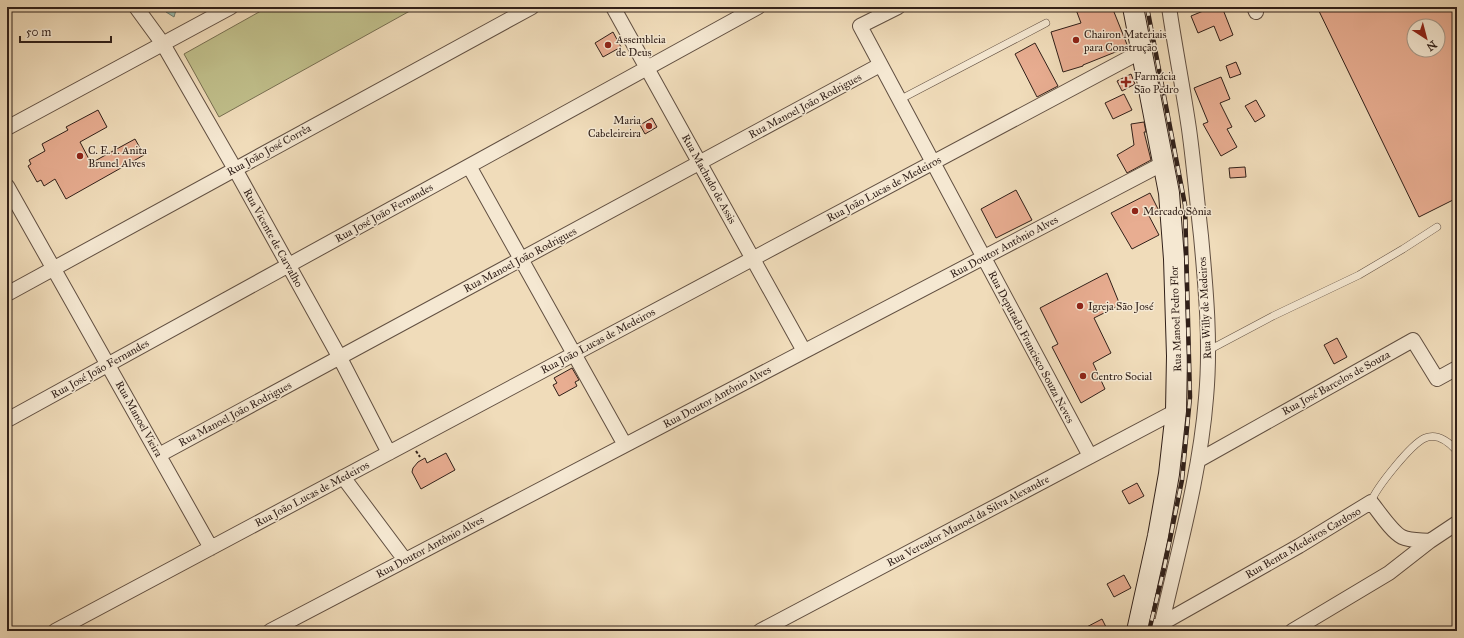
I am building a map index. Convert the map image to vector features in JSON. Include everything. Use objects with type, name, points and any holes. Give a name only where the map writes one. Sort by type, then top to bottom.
[{"type":"main road","name":"Rua Manoel Pedro Flor","points":[[1133,7],[1169,192],[1174,259],[1177,356],[1176,411],[1169,474],[1137,630]]},
{"type":"street","name":"Rua Vicente de Carvalho","points":[[136,7],[163,44],[235,169],[340,358],[388,453]]},
{"type":"street","points":[[7,128],[231,7]]},
{"type":"street","name":"Rua João José Corrêa","points":[[7,294],[532,7]]},
{"type":"street","name":"Rua Machado de Assis","points":[[613,7],[804,351]]},
{"type":"street","name":"Rua José João Fernandes","points":[[9,419],[758,7]]},
{"type":"street","name":"Rua Deputado Francisco Souza Neves","points":[[898,7],[860,26],[1090,456]]},
{"type":"street","name":"Rua Willy de Medeiros","points":[[1160,628],[1199,460],[1207,396],[1208,350],[1208,320],[1204,264],[1194,171],[1189,129],[1169,7]]},
{"type":"street","name":"Rua João Lucas de Medeiros","points":[[55,631],[1142,51]]},
{"type":"street","name":"Rua Manoel João Rodrigues","points":[[159,455],[880,65]]},
{"type":"street","name":"Rua Doutor Antônio Alves","points":[[270,631],[1164,163]]},
{"type":"street","points":[[469,166],[625,445]]},
{"type":"street","name":"Rua Manoel Vieira","points":[[7,186],[211,548]]},
{"type":"street","name":"Rua José Barcelos de Souza","points":[[1199,460],[1413,340],[1437,379],[1457,368]]},
{"type":"street","name":"Rua Vereador Manoel da Silva Alexandre","points":[[760,631],[1176,411]]},
{"type":"street","points":[[343,477],[405,560]]},
{"type":"street","name":"Rua Benta Medeiros Cardoso","points":[[1137,630],[1160,628],[1371,502],[1394,530],[1402,537],[1430,541]]},
{"type":"street","points":[[1292,631],[1389,573],[1430,541],[1457,523]]},
{"type":"lane","points":[[899,100],[1046,23]]},
{"type":"lane","points":[[1208,350],[1273,316],[1359,275],[1403,249],[1436,227]]},
{"type":"lane","points":[[1371,502],[1394,468],[1405,455],[1424,438],[1437,437],[1444,440],[1457,451]]},
{"type":"shaded area","points":[[169,7],[181,7],[176,10],[174,17],[166,12]]},
{"type":"shaded area","points":[[268,7],[417,7],[219,117],[184,54]]},
{"type":"building","points":[[1075,7],[1112,7],[1128,47],[1083,66],[1063,72],[1051,32],[1081,23]]},
{"type":"building","points":[[1213,7],[1222,7],[1233,35],[1220,41],[1214,26],[1198,33],[1191,16]]},
{"type":"building","points":[[1317,7],[1457,7],[1457,198],[1419,217]]},
{"type":"building","name":"Assembleia de Deus","points":[[613,32],[621,47],[603,57],[595,43]]},
{"type":"building","points":[[1035,43],[1058,86],[1037,97],[1015,54]]},
{"type":"building","points":[[1236,62],[1241,74],[1230,78],[1226,66]]},
{"type":"building","name":"Farmácia São Pedro","points":[[1131,74],[1135,84],[1122,91],[1117,81]]},
{"type":"building","points":[[1221,77],[1230,99],[1220,103],[1232,127],[1227,129],[1237,147],[1221,156],[1203,124],[1208,122],[1194,88]]},
{"type":"building","points":[[1124,94],[1132,110],[1113,119],[1105,103]]},
{"type":"building","points":[[1256,100],[1265,116],[1255,122],[1245,106]]},
{"type":"building","points":[[98,110],[107,127],[80,142],[91,163],[135,139],[144,155],[66,199],[55,179],[44,186],[41,180],[37,182],[28,166],[31,164],[29,160],[45,151],[42,144],[68,130],[66,127]]},
{"type":"building","name":"Maria Cabeleireira","points":[[652,118],[657,127],[645,134],[640,125]]},
{"type":"building","points":[[1144,122],[1146,132],[1144,132],[1151,160],[1127,173],[1117,155],[1134,145],[1131,124]]},
{"type":"building","points":[[1245,167],[1246,177],[1230,178],[1229,168]]},
{"type":"building","points":[[1016,190],[1032,220],[996,238],[981,209]]},
{"type":"building","points":[[1150,193],[1158,209],[1148,214],[1159,235],[1132,249],[1111,213]]},
{"type":"building","points":[[1107,273],[1120,305],[1094,318],[1111,353],[1093,363],[1105,389],[1081,403],[1052,347],[1058,344],[1040,308]]},
{"type":"building","points":[[1337,338],[1347,357],[1334,364],[1324,345]]},
{"type":"building","points":[[572,368],[579,380],[575,382],[577,386],[559,396],[553,385],[557,383],[554,378]]},
{"type":"building","points":[[446,453],[455,470],[421,489],[412,472],[413,468],[418,462],[425,458],[427,463]]},
{"type":"building","points":[[1137,483],[1144,496],[1129,504],[1122,491]]},
{"type":"building","points":[[1124,575],[1131,588],[1114,597],[1107,584]]},
{"type":"building","points":[[1102,619],[1108,631],[1079,631]]},
{"type":"railway","points":[[1147,7],[1185,205],[1190,397],[1182,480],[1164,569],[1149,631]]},
{"type":"place","name":"Chairon Materiais para Construção","points":[[1076,40]]},
{"type":"place","name":"Assembleia de Deus","points":[[608,45]]},
{"type":"place","name":"Farmácia São Pedro","points":[[1126,82]]},
{"type":"place","name":"Maria Cabeleireira","points":[[649,126]]},
{"type":"place","name":"C. E. I. Anita Brunel Alves","points":[[80,156]]},
{"type":"place","name":"Mercado Sônia","points":[[1135,211]]},
{"type":"place","name":"Igreja São José","points":[[1080,306]]},
{"type":"place","name":"Centro Social","points":[[1083,376]]}]
